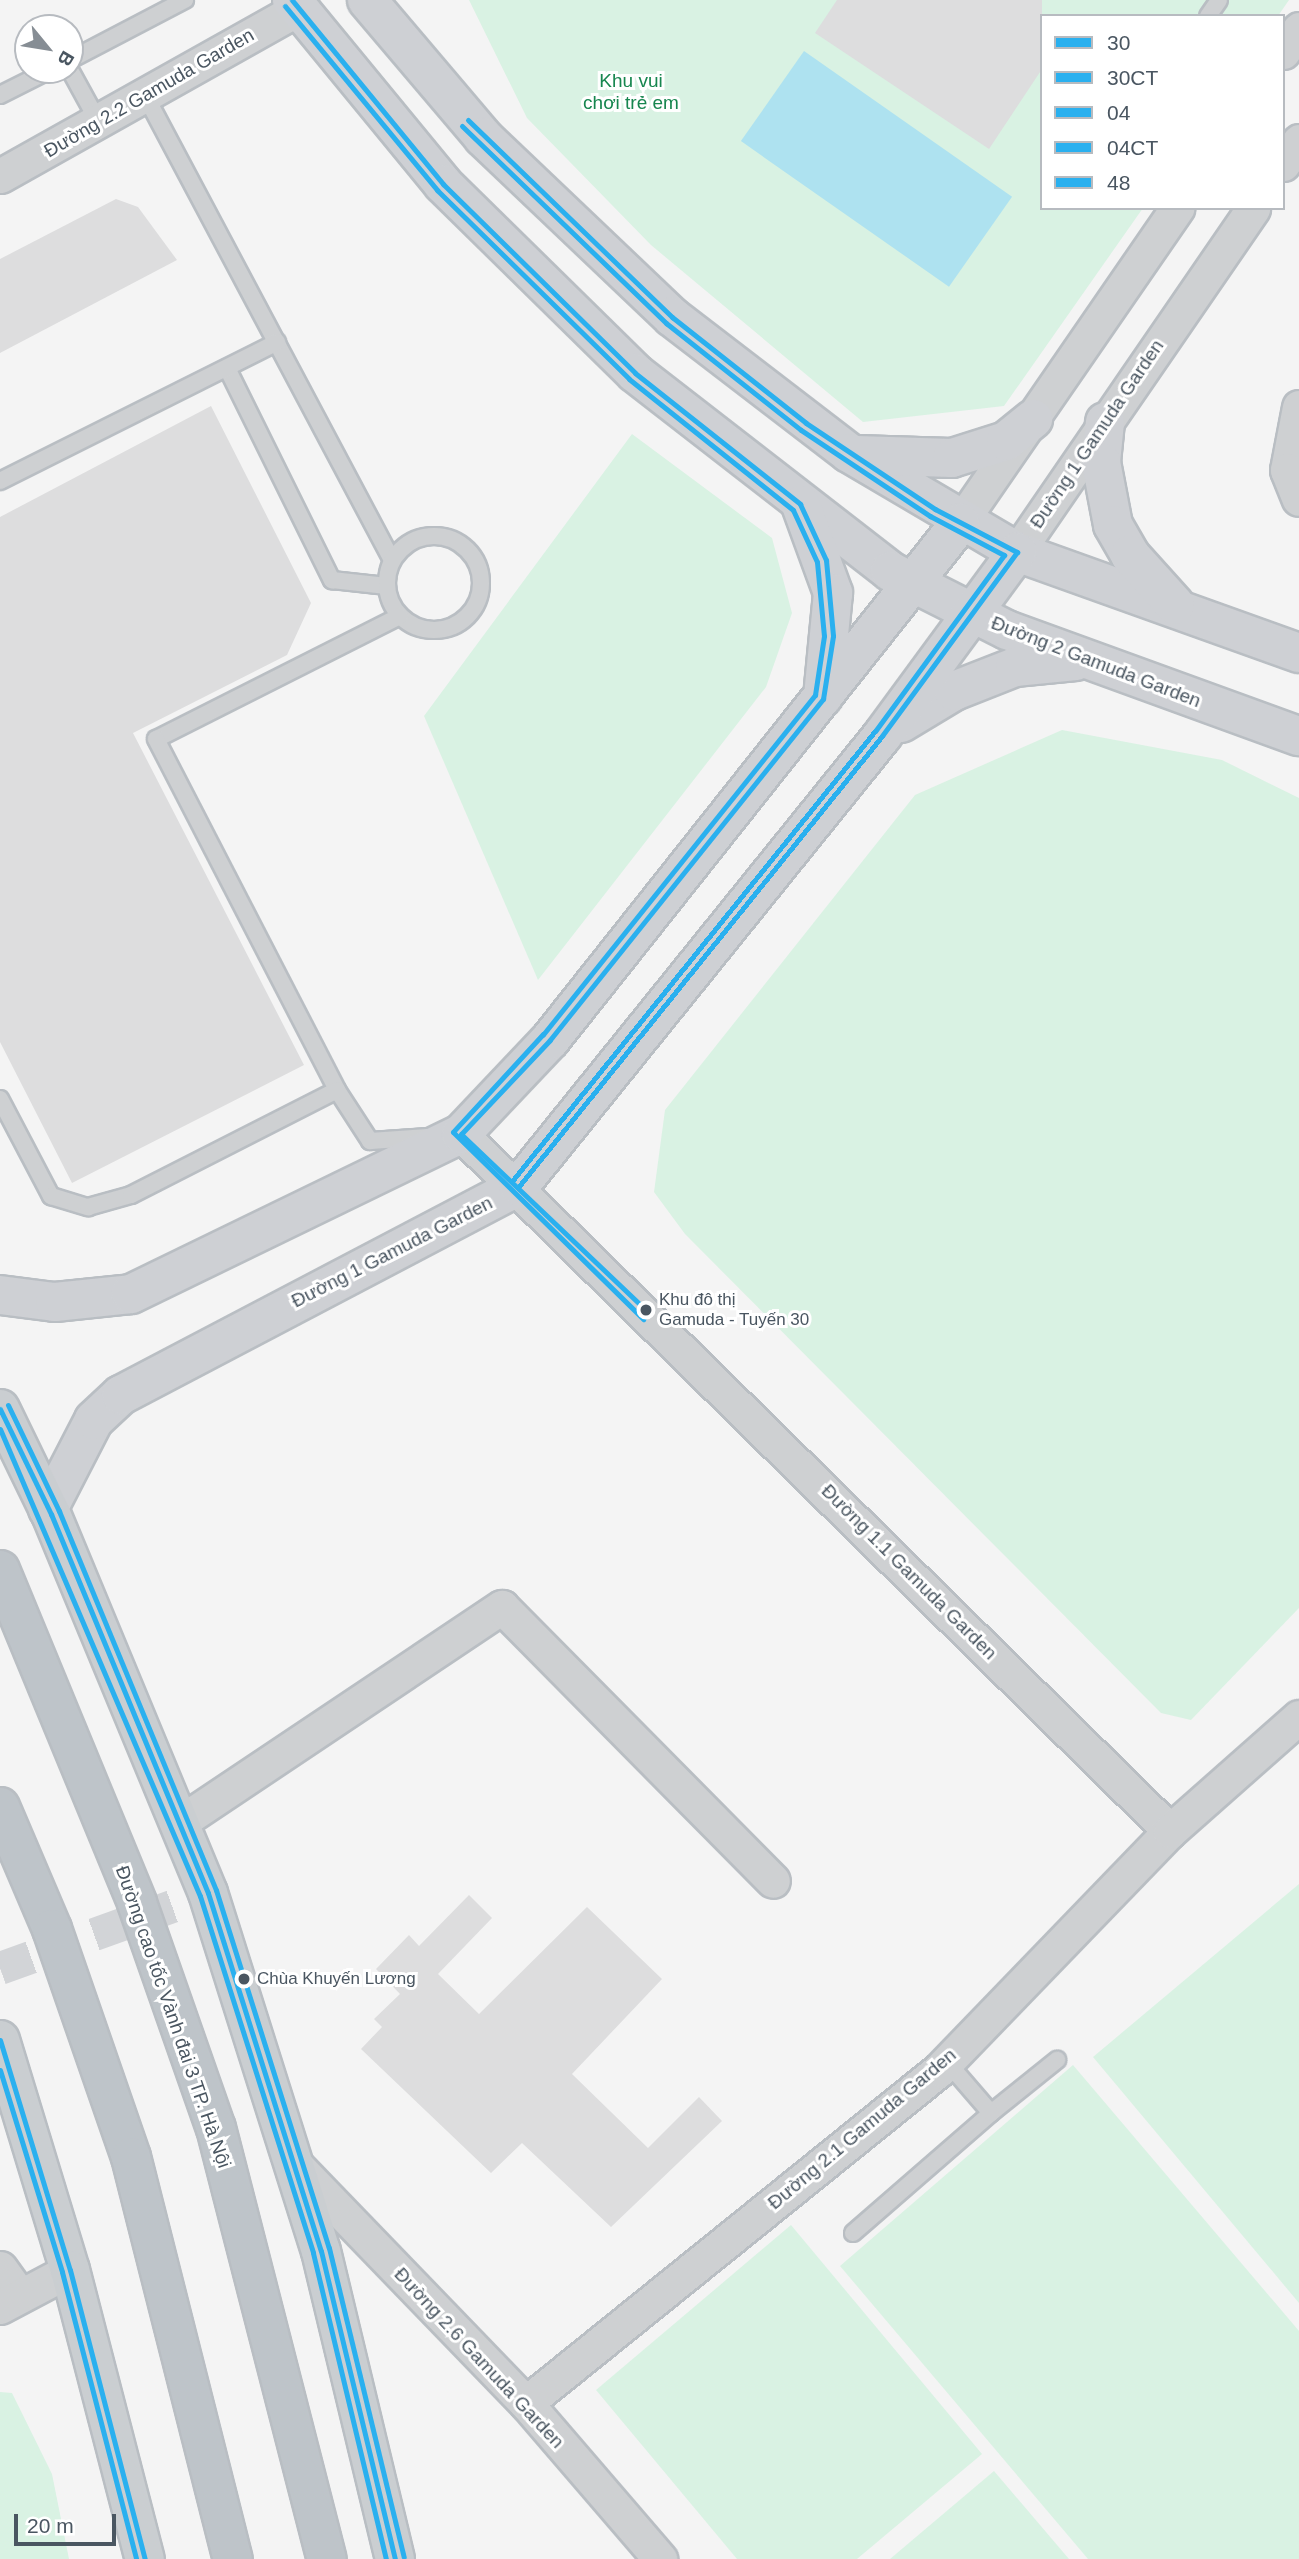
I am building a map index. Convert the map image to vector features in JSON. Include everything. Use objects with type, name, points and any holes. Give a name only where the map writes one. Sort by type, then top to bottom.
[{"type":"highway","name":"Đường cao tốc Vành đai 3 TP. Hà Nội","points":[[0,1570],[137,1903],[216,2128],[327,2559]]},
{"type":"highway","points":[[0,1807],[52,1929],[131,2157],[233,2559]]},
{"type":"main road","points":[[0,1409],[48,1509],[182,1821],[293,2162],[377,2468],[395,2559]]},
{"type":"main road","points":[[0,2039],[70,2270],[145,2559]]},
{"type":"street","points":[[367,0],[483,136],[672,317],[849,453],[960,523],[1017,552],[1299,653]]},
{"type":"street","name":"Đường 2.2 Gamuda Garden","points":[[0,176],[100,123],[300,3]]},
{"type":"street","name":"Đường 2 Gamuda Garden","points":[[300,3],[443,184],[635,373],[800,504],[915,585],[972,615],[1086,661],[1299,736]]},
{"type":"street","points":[[1285,49],[1299,29]]},
{"type":"street","points":[[1285,161],[1299,141]]},
{"type":"street","points":[[0,1295],[55,1302],[131,1294],[461,1134],[550,1040],[915,585],[1033,419],[1176,210]]},
{"type":"street","name":"Đường 1 Gamuda Garden","points":[[48,1509],[89,1429],[121,1395],[519,1186],[882,736],[1017,552],[1252,210]]},
{"type":"street","points":[[1299,407],[1287,470],[1299,499]]},
{"type":"street","points":[[849,453],[890,461],[952,458],[1006,441],[1033,419]]},
{"type":"street","points":[[1105,422],[1101,463],[1113,525],[1130,555],[1178,609]]},
{"type":"street","points":[[800,504],[833,593],[822,699]]},
{"type":"street","points":[[882,736],[954,691],[1015,667],[1086,661]]},
{"type":"street","name":"Đường 1.1 Gamuda Garden","points":[[461,1134],[519,1186],[649,1312],[1170,1831]]},
{"type":"street","points":[[182,1821],[502,1607],[774,1881]]},
{"type":"street","name":"Đường 2.1 Gamuda Garden","points":[[526,2403],[947,2062],[1170,1831],[1299,1717]]},
{"type":"street","name":"Đường 2.6 Gamuda Garden","points":[[293,2162],[526,2403],[660,2559]]},
{"type":"street","points":[[6,2289],[70,2270]]},
{"type":"lane","points":[[84,53],[185,0]]},
{"type":"lane","points":[[0,95],[22,84]]},
{"type":"lane","points":[[78,84],[100,123]]},
{"type":"lane","points":[[145,95],[392,560],[387,586],[400,616],[433,631],[451,628],[472,611],[482,585],[475,559],[457,540],[421,537],[392,560]]},
{"type":"lane","points":[[0,481],[276,342]]},
{"type":"lane","points":[[227,368],[332,580],[387,586]]},
{"type":"lane","points":[[400,616],[156,739],[337,1090],[370,1141],[461,1134]]},
{"type":"lane","points":[[0,1099],[51,1196],[88,1207],[131,1195],[337,1090]]},
{"type":"lane","points":[[853,2233],[991,2113],[1057,2060]]},
{"type":"lane","points":[[947,2062],[991,2113]]},
{"type":"green space","name":"Khu vui chơi trẻ em","points":[[469,0],[1289,0],[1279,14],[1040,14],[1040,210],[1142,210],[1004,406],[863,422],[651,245],[527,118]]},
{"type":"green space","points":[[632,434],[772,538],[792,613],[766,687],[538,980],[424,716]]},
{"type":"green space","points":[[1062,730],[1222,760],[1299,798],[1299,1608],[1191,1720],[1161,1713],[685,1234],[654,1192],[665,1110],[915,795]]},
{"type":"green space","points":[[1299,1884],[1299,2303],[1093,2057]]},
{"type":"green space","points":[[1073,2065],[1299,2331],[1299,2559],[1088,2559],[840,2266]]},
{"type":"green space","points":[[791,2225],[982,2454],[857,2559],[737,2559],[596,2390]]},
{"type":"green space","points":[[0,2392],[12,2393],[52,2474],[69,2559],[0,2559]]},
{"type":"green space","points":[[994,2471],[1069,2559],[890,2559]]},
{"type":"water","points":[[804,51],[1012,197],[949,287],[741,141]]},
{"type":"building","points":[[837,0],[1042,0],[1040,72],[989,149],[815,33]]},
{"type":"building","points":[[116,199],[138,207],[177,260],[0,353],[0,259]]},
{"type":"building","points":[[211,406],[311,603],[287,655],[133,733],[304,1065],[72,1183],[0,1042],[0,517]]},
{"type":"building","points":[[469,1895],[492,1918],[438,1974],[479,2014],[587,1907],[662,1979],[572,2074],[648,2148],[699,2097],[722,2121],[611,2227],[522,2143],[491,2173],[361,2049],[382,2027],[374,2019],[400,1994],[376,1969],[409,1935],[419,1946]]},
{"type":"tunnel","points":[[0,1968],[208,1893]]},
{"type":"transit line","name":"30","points":[[292,0],[443,184],[635,373],[800,504],[826,560],[833,636],[823,699],[550,1040],[461,1134],[649,1313]]},
{"type":"transit line","name":"30CT","points":[[285,6],[437,190],[629,379],[793,510],[817,562],[824,636],[815,695],[543,1034],[453,1132],[643,1319]]},
{"type":"transit line","name":"30","points":[[468,120],[672,317],[806,423],[935,509],[1017,552],[882,736],[519,1186]]},
{"type":"transit line","name":"30CT","points":[[462,126],[666,323],[801,430],[930,516],[1004,555],[875,731],[512,1181]]},
{"type":"transit line","name":"48","points":[[8,1405],[59,1511],[216,1890],[329,2248],[404,2557]]},
{"type":"transit line","name":"04","points":[[0,1409],[51,1514],[208,1893],[321,2251],[395,2559]]},
{"type":"transit line","name":"04CT","points":[[0,1429],[200,1896],[313,2253],[386,2559]]},
{"type":"transit line","name":"04","points":[[0,2040],[70,2270],[145,2559]]},
{"type":"transit line","name":"04CT","points":[[0,2070],[62,2272],[136,2559]]},
{"type":"place","name":"Khu đô thị Gamuda - Tuyến 30","points":[[646,1310]]},
{"type":"place","name":"Chùa Khuyến Lương","points":[[244,1979]]}]
